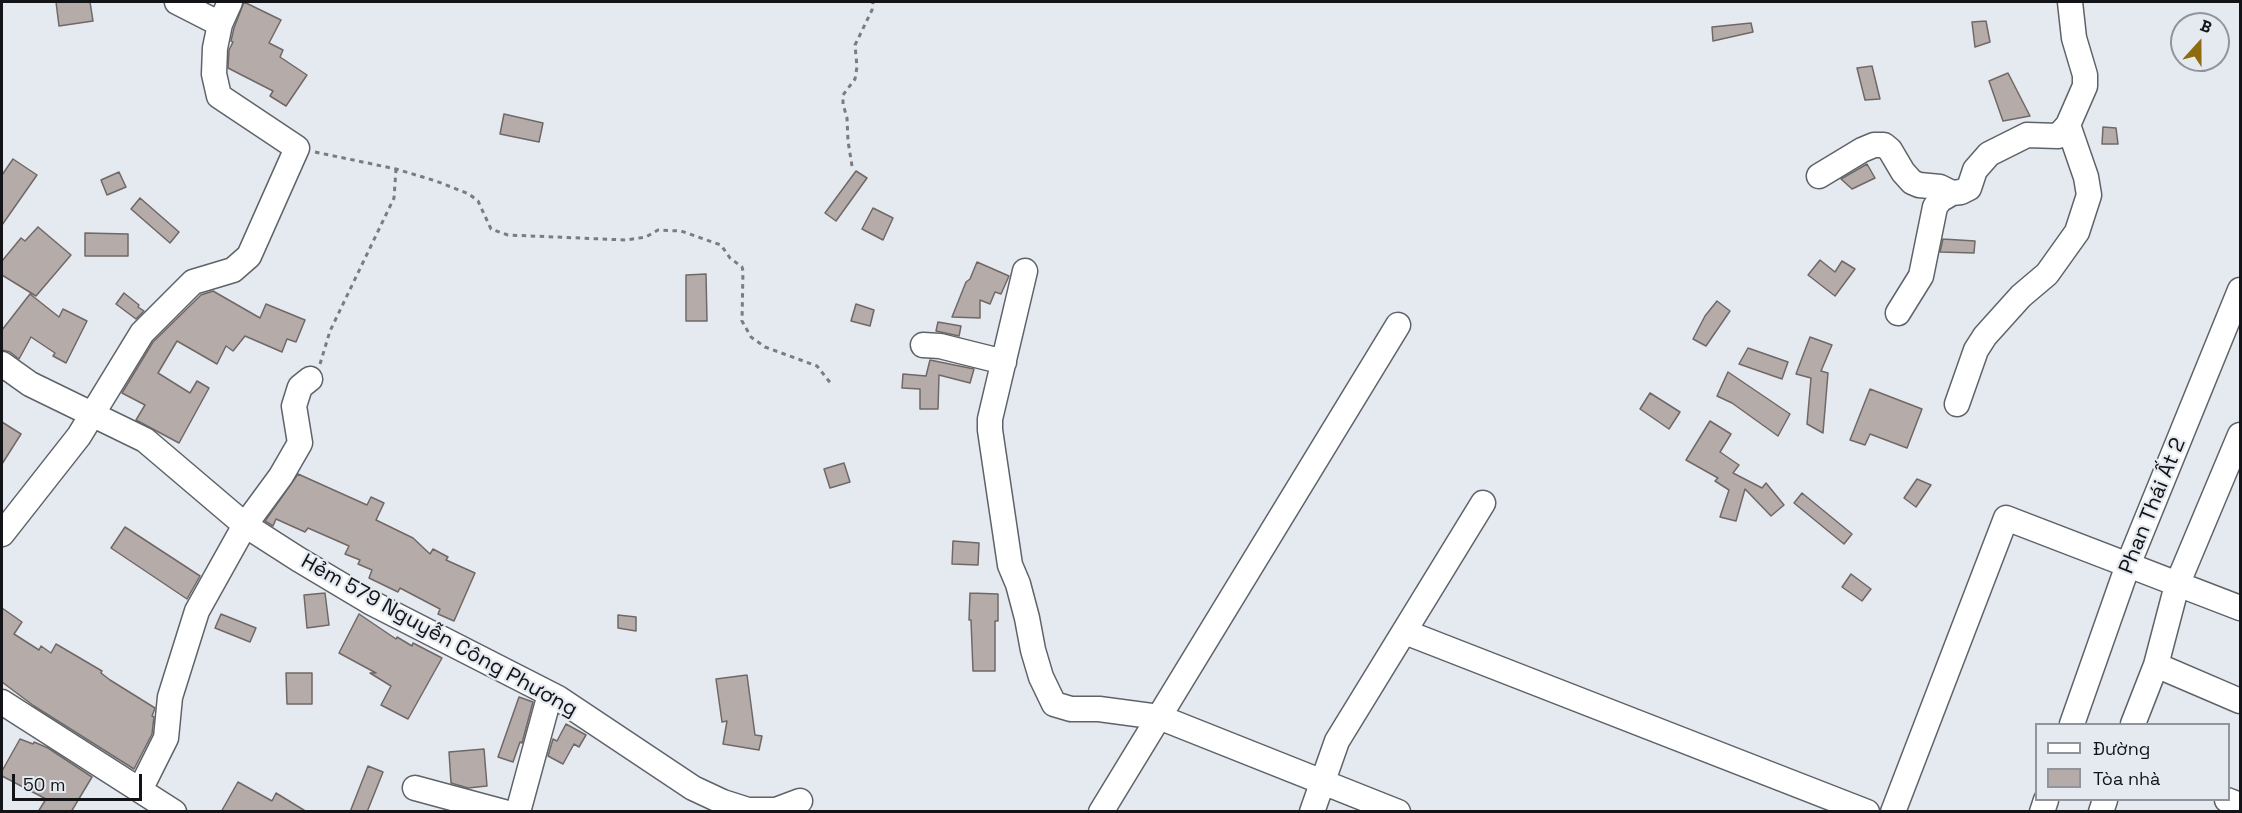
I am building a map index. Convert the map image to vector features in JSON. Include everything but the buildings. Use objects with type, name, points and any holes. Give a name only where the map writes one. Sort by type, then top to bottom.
[{"type":"street","points":[[177,2],[220,24]]},
{"type":"street","points":[[2,534],[79,435],[142,333],[193,282],[233,270],[249,256],[297,148],[219,96],[214,74],[215,48],[220,24],[230,2]]},
{"type":"street","points":[[1898,313],[1921,276],[1935,207],[1940,200],[1952,193],[1969,188],[1975,170],[1989,154],[2027,135],[2058,136],[2068,125],[2085,86],[2085,75],[2074,38],[2070,4]]},
{"type":"street","points":[[1957,404],[1976,350],[1985,336],[2021,296],[2047,274],[2077,232],[2089,195],[2086,177],[2068,125]]},
{"type":"street","points":[[1819,176],[1862,150],[1874,145],[1884,145],[1912,182],[1940,187],[1952,193]]},
{"type":"street","points":[[1025,271],[990,419],[991,439],[1010,565],[1028,618],[1033,650],[1041,676],[1054,704],[1071,710],[1099,709],[1158,717],[1398,812]]},
{"type":"street","name":"Phan Thái Ất 2","points":[[2072,723],[2128,565],[2241,290]]},
{"type":"street","points":[[1101,812],[1398,325]]},
{"type":"street","points":[[923,345],[940,346],[1004,362]]},
{"type":"street","name":"Hẻm 579 Nguyễn Công Phương","points":[[3,366],[30,384],[145,440],[245,525],[370,602],[550,694],[693,788],[723,802],[748,810],[776,810],[800,801]]},
{"type":"street","points":[[140,790],[166,738],[170,697],[196,611],[245,525],[281,476],[300,443],[294,406],[300,387],[310,379]]},
{"type":"street","points":[[2133,723],[2156,665],[2177,585],[2241,435]]},
{"type":"street","points":[[1312,812],[1337,741],[1483,503]]},
{"type":"street","points":[[1893,812],[2006,518],[2241,608]]},
{"type":"street","points":[[1405,632],[1867,812]]},
{"type":"street","points":[[2156,665],[2241,701]]},
{"type":"street","points":[[518,812],[550,694]]},
{"type":"street","points":[[2,702],[174,812]]},
{"type":"street","points":[[415,788],[504,812]]},
{"type":"path","points":[[852,166],[843,96],[855,79],[857,68],[855,45],[872,10],[873,2]]},
{"type":"path","points":[[297,148],[396,169],[468,194],[478,201],[491,229],[508,235],[626,240],[646,237],[657,230],[681,231],[721,244],[730,258],[742,267],[742,321],[751,337],[765,347],[817,366],[832,385]]},
{"type":"path","points":[[310,379],[322,360],[330,331],[394,198],[396,169]]}]
